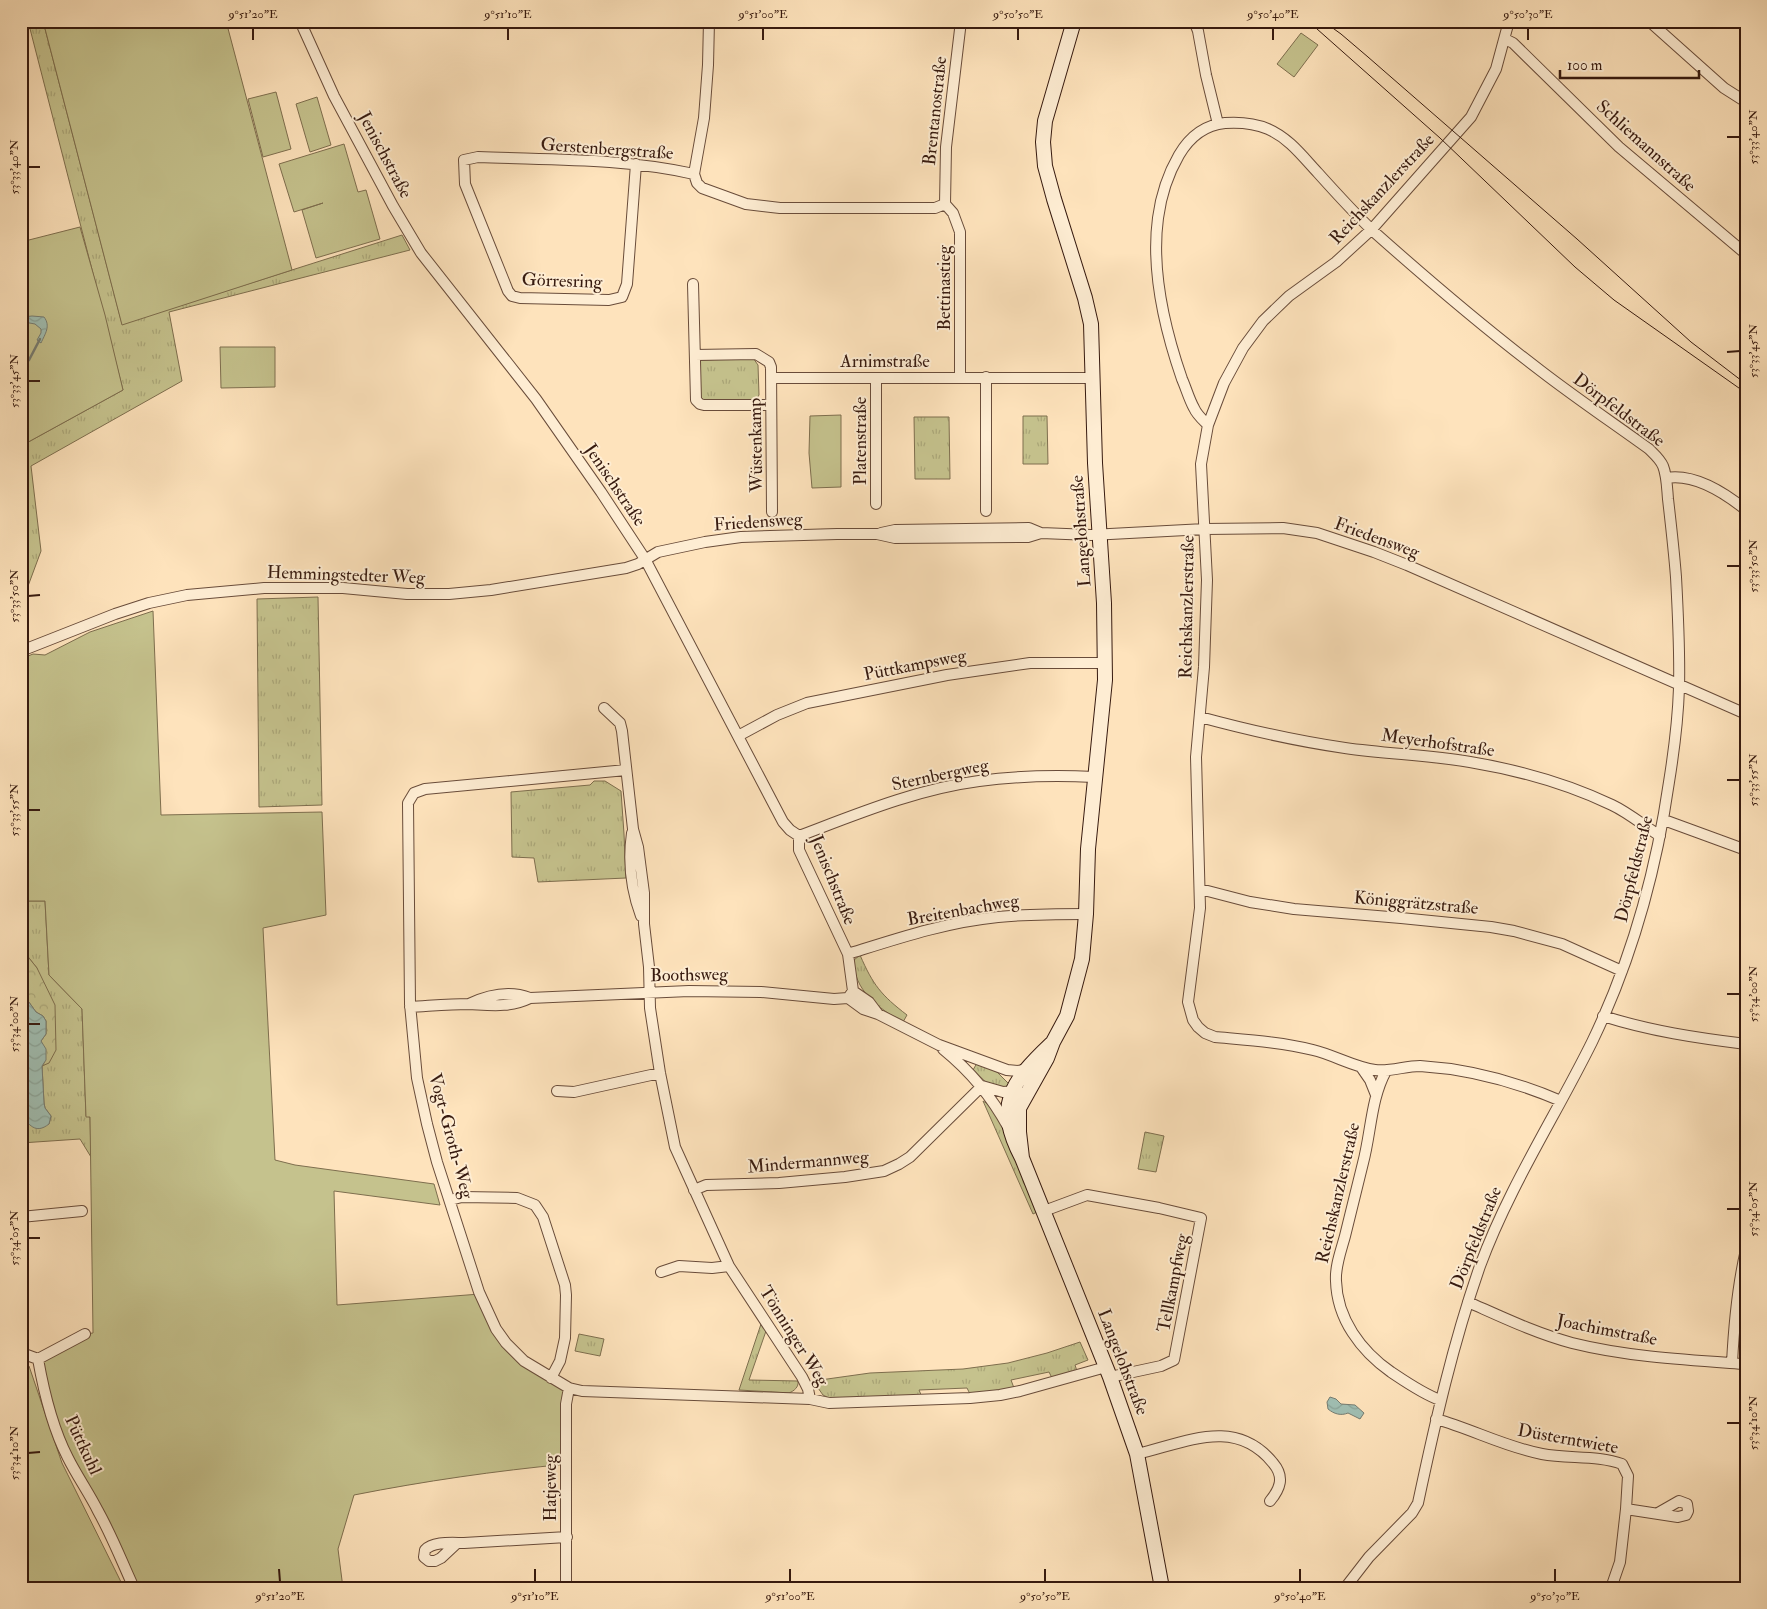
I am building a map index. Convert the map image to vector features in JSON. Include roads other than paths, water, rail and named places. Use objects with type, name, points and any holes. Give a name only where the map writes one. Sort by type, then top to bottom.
[{"type":"street","name":"Jenischstraße","points":[[300,21],[334,96],[393,206],[421,253],[536,399],[645,559],[783,822],[799,836],[799,850],[848,954],[850,994]]},
{"type":"street","points":[[694,174],[704,118],[709,21]]},
{"type":"street","name":"Brentanostraße","points":[[945,204],[946,147],[961,21]]},
{"type":"street","name":"Langelohstraße","points":[[1022,1158],[1019,1108],[1047,1058],[1067,1016],[1075,990],[1084,946],[1088,849],[1106,663],[1095,463],[1092,337],[1089,310],[1054,199],[1045,166],[1043,148],[1045,121],[1074,21]]},
{"type":"street","points":[[1194,21],[1198,31],[1218,124],[1204,129],[1191,139],[1176,160],[1163,190],[1158,213],[1156,240],[1161,297],[1171,346],[1194,408],[1208,425]]},
{"type":"street","name":"Reichskanzlerstraße","points":[[1440,1400],[1412,1386],[1375,1360],[1355,1338],[1345,1320],[1339,1302],[1336,1281],[1337,1266],[1368,1142],[1376,1095],[1386,1071],[1361,1067],[1315,1051],[1285,1044],[1215,1037],[1205,1033],[1198,1027],[1193,1020],[1188,1002],[1197,942],[1200,889],[1196,771],[1206,632],[1207,580],[1201,464],[1208,425],[1224,383],[1243,348],[1263,321],[1289,296],[1336,262],[1372,229],[1471,117],[1496,69],[1510,21]]},
{"type":"street","points":[[1649,21],[1724,88],[1746,102]]},
{"type":"street","name":"Schliemannstraße","points":[[1505,39],[1513,43],[1619,147],[1746,254]]},
{"type":"street","name":"Dörpfeldstraße","points":[[1218,124],[1253,124],[1271,130],[1281,136],[1372,229],[1481,323],[1538,369],[1658,457],[1666,478],[1674,558],[1678,615],[1679,684],[1674,748],[1664,820],[1651,880],[1637,929],[1622,972],[1603,1016],[1561,1101],[1502,1211],[1480,1266],[1440,1400],[1416,1508],[1369,1557],[1345,1588]]},
{"type":"street","name":"Gerstenbergstraße","points":[[464,160],[478,157],[656,166],[694,174],[697,183],[709,192],[751,205],[780,208],[935,208],[945,204]]},
{"type":"street","name":"Görresring","points":[[464,160],[465,184],[482,231],[508,291],[512,296],[520,298],[609,300],[622,297],[627,284],[636,164]]},
{"type":"street","name":"Bettinastieg","points":[[945,204],[958,222],[961,238],[960,377]]},
{"type":"street","points":[[693,284],[695,396],[700,404],[772,405]]},
{"type":"street","points":[[694,355],[756,354],[769,362],[771,378]]},
{"type":"street","name":"Arnimstraße","points":[[771,378],[1093,378]]},
{"type":"street","name":"Wüstenkamp","points":[[771,378],[772,512]]},
{"type":"street","name":"Platenstraße","points":[[876,378],[876,504]]},
{"type":"street","points":[[986,378],[986,511]]},
{"type":"street","points":[[1666,478],[1678,476],[1702,483],[1746,510]]},
{"type":"street","name":"Friedensweg","points":[[645,559],[652,554],[672,548],[741,537],[806,534],[876,534],[895,530],[1020,528],[1034,529],[1041,533],[1100,534],[1205,529],[1282,528],[1299,530],[1354,545],[1407,565],[1746,714]]},
{"type":"street","name":"Hemmingstedter Weg","points":[[21,651],[124,611],[149,603],[187,595],[264,588],[343,588],[407,594],[449,594],[491,590],[626,568],[645,559]]},
{"type":"street","name":"Püttkampsweg","points":[[738,736],[777,715],[807,703],[947,674],[1030,663],[1106,663]]},
{"type":"street","name":"Tönninger Weg","points":[[604,708],[620,723],[622,731],[633,829],[638,847],[644,893],[644,924],[649,968],[650,1008],[675,1147],[729,1266],[802,1377],[808,1389],[810,1399],[829,1403],[847,1403],[980,1397],[1020,1391],[1108,1372]]},
{"type":"street","name":"Meyerhofstraße","points":[[1200,717],[1282,737],[1463,761],[1510,770],[1605,802],[1628,814],[1660,836]]},
{"type":"street","name":"Vogt-Groth-Weg","points":[[626,770],[425,790],[414,793],[410,797],[408,807],[410,1007],[414,1056],[421,1098],[437,1162],[479,1292],[496,1329],[506,1343],[524,1361],[570,1388],[582,1391],[810,1399]]},
{"type":"street","name":"Sternbergweg","points":[[799,836],[890,802],[977,781],[1019,776],[1094,777]]},
{"type":"street","points":[[1664,820],[1746,850]]},
{"type":"street","name":"Königgrätzstraße","points":[[1200,889],[1250,902],[1294,909],[1491,927],[1514,931],[1562,944],[1622,972]]},
{"type":"street","name":"Breitenbachweg","points":[[848,954],[895,938],[980,920],[1011,916],[1086,914]]},
{"type":"street","name":"Boothsweg","points":[[410,1007],[469,1004],[481,998],[499,994],[522,995],[530,998],[649,992],[741,991],[834,998],[850,994]]},
{"type":"street","points":[[850,994],[863,1009],[878,1014],[939,1045],[1002,1069],[1014,1071],[1026,1069]]},
{"type":"street","points":[[1603,1016],[1687,1036],[1746,1044]]},
{"type":"street","name":"Langelohstraße","points":[[1053,1042],[1026,1069],[1013,1090],[1009,1113],[1011,1132],[1108,1372],[1137,1454],[1162,1588]]},
{"type":"street","points":[[939,1045],[982,1086],[1011,1132]]},
{"type":"street","points":[[1386,1071],[1420,1066],[1470,1073],[1503,1080],[1561,1101]]},
{"type":"street","points":[[1361,1067],[1370,1080],[1376,1095]]},
{"type":"street","points":[[1002,1069],[1013,1090],[1019,1108]]},
{"type":"street","points":[[557,1090],[574,1092],[660,1072]]},
{"type":"street","points":[[982,1086],[999,1092],[1030,1087]]},
{"type":"street","name":"Mindermannweg","points":[[694,1190],[706,1185],[800,1182],[884,1171],[910,1157],[982,1086]]},
{"type":"street","name":"Tellkampfweg","points":[[1044,1211],[1087,1195],[1201,1218],[1174,1360],[1160,1366],[1108,1372]]},
{"type":"street","points":[[450,1200],[462,1197],[517,1198],[530,1202],[540,1211],[565,1285],[566,1295],[563,1349],[552,1378]]},
{"type":"street","points":[[21,1217],[82,1211]]},
{"type":"street","points":[[1732,1363],[1734,1312],[1738,1283],[1746,1250]]},
{"type":"street","points":[[661,1272],[679,1266],[712,1268],[729,1266]]},
{"type":"street","name":"Joachimstraße","points":[[1468,1302],[1502,1318],[1571,1342],[1648,1356],[1746,1364]]},
{"type":"street","points":[[21,1356],[26,1355],[38,1359],[85,1334]]},
{"type":"street","name":"Püttkuhl","points":[[38,1359],[43,1390],[62,1445],[100,1513],[134,1588]]},
{"type":"street","name":"Hatjeweg","points":[[566,1588],[566,1404],[570,1388]]},
{"type":"street","name":"Düsterntwiete","points":[[1436,1419],[1506,1445],[1540,1454],[1564,1458],[1612,1460],[1622,1464],[1628,1476],[1626,1509],[1620,1562],[1611,1588]]},
{"type":"street","points":[[1137,1454],[1214,1435],[1243,1441],[1266,1456],[1275,1465],[1281,1484],[1278,1492],[1270,1501]]},
{"type":"street","points":[[1626,1509],[1658,1513]]},
{"type":"street","points":[[457,1543],[567,1537]]},
{"type":"water","points":[[23,317],[44,317],[46,320],[47,330],[41,343],[37,340],[41,329],[35,324],[24,322]]},
{"type":"water","points":[[21,991],[36,1012],[43,1016],[46,1021],[46,1034],[41,1041],[46,1049],[46,1060],[42,1066],[44,1103],[51,1116],[49,1124],[40,1128],[33,1127],[21,1115]]},
{"type":"water","points":[[1330,1397],[1336,1399],[1341,1404],[1355,1405],[1364,1413],[1360,1419],[1348,1413],[1340,1414],[1333,1412],[1328,1409],[1327,1402]]},
{"type":"waterway","points":[[21,369],[29,360],[40,339]]},
{"type":"tram line","points":[[1308,21],[1440,138],[1575,267],[1614,300],[1746,393]]},
{"type":"tram line","points":[[1323,21],[1368,57],[1577,239],[1691,342],[1746,384]]}]
